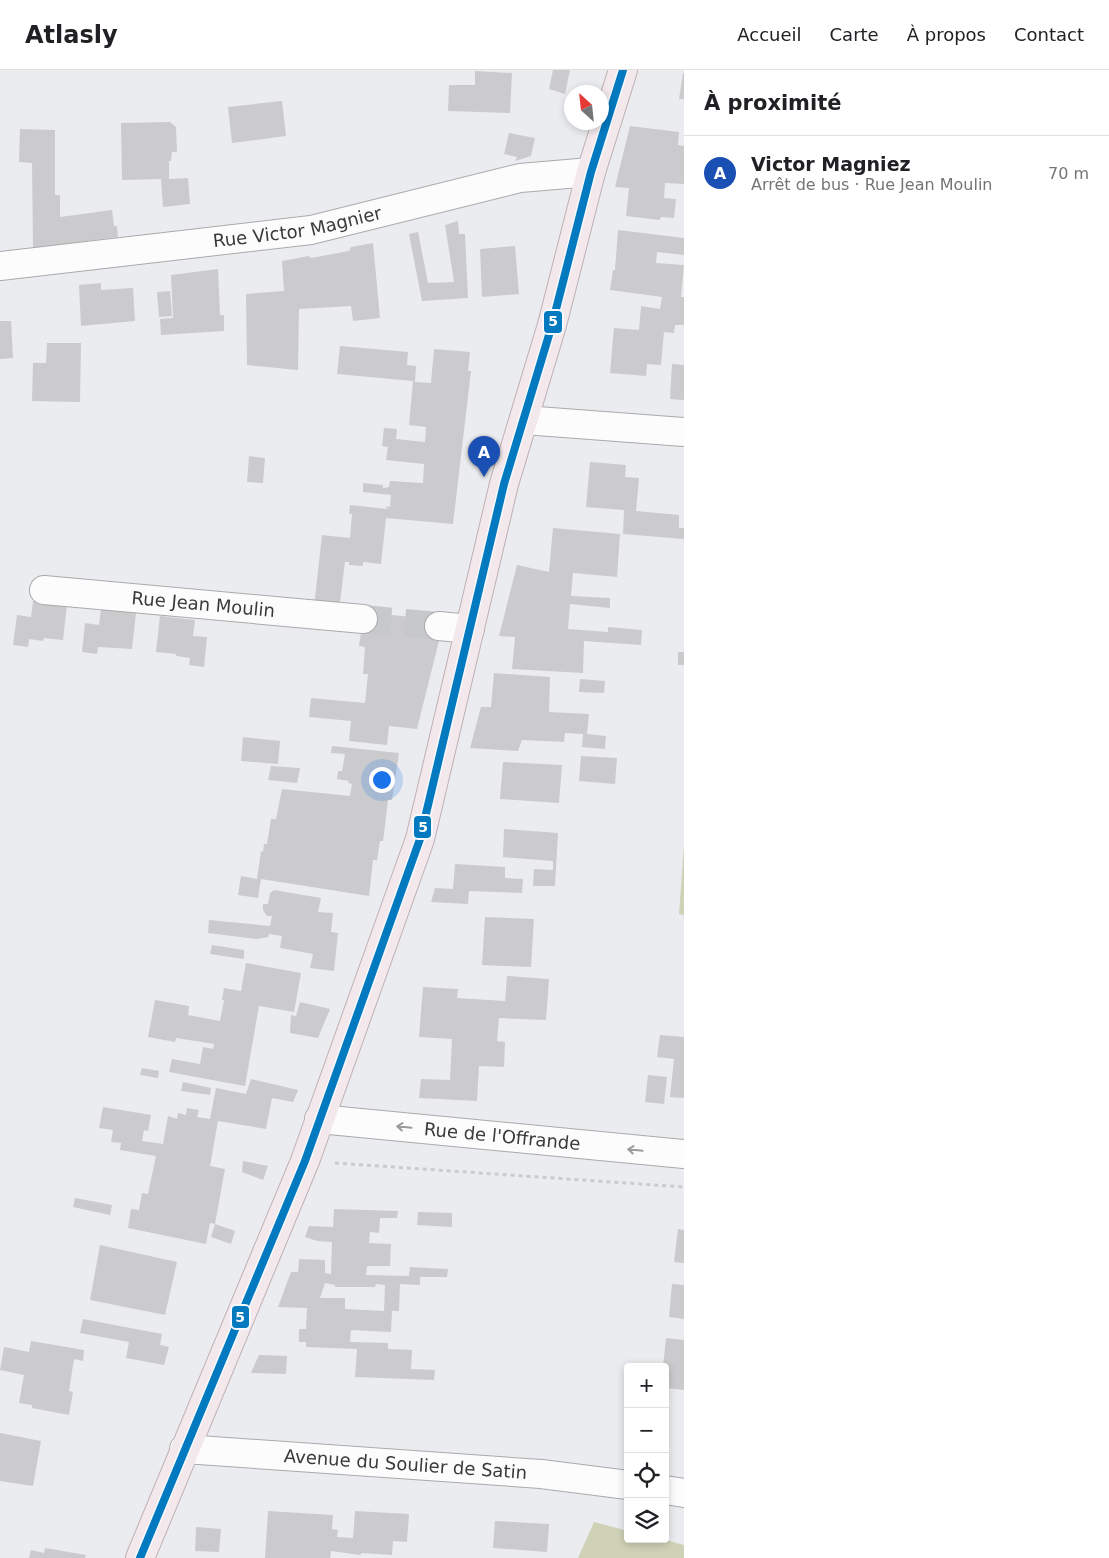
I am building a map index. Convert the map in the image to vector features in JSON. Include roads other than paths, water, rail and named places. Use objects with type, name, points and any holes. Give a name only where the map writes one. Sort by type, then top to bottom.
[{"type":"main road","points":[[140,1558],[305,1160],[420,839],[504,484],[552,325],[591,172],[623,70]]},
{"type":"street","name":"Rue Victor Magnier","points":[[0,266],[311,230],[520,178],[591,172]]},
{"type":"street","points":[[524,420],[684,432]]},
{"type":"street","name":"Rue Jean Moulin","points":[[44,590],[363,619]]},
{"type":"street","points":[[439,626],[470,629]]},
{"type":"street","name":"Rue de l'Offrande","points":[[319,1119],[684,1154]]},
{"type":"street","name":"Avenue du Soulier de Satin","points":[[184,1448],[541,1474],[624,1484]]},
{"type":"street","points":[[669,1491],[684,1494]]},
{"type":"tunnel","points":[[363,619],[439,626]]},
{"type":"place","name":"Victor Magniez","points":[[484,477]]}]
